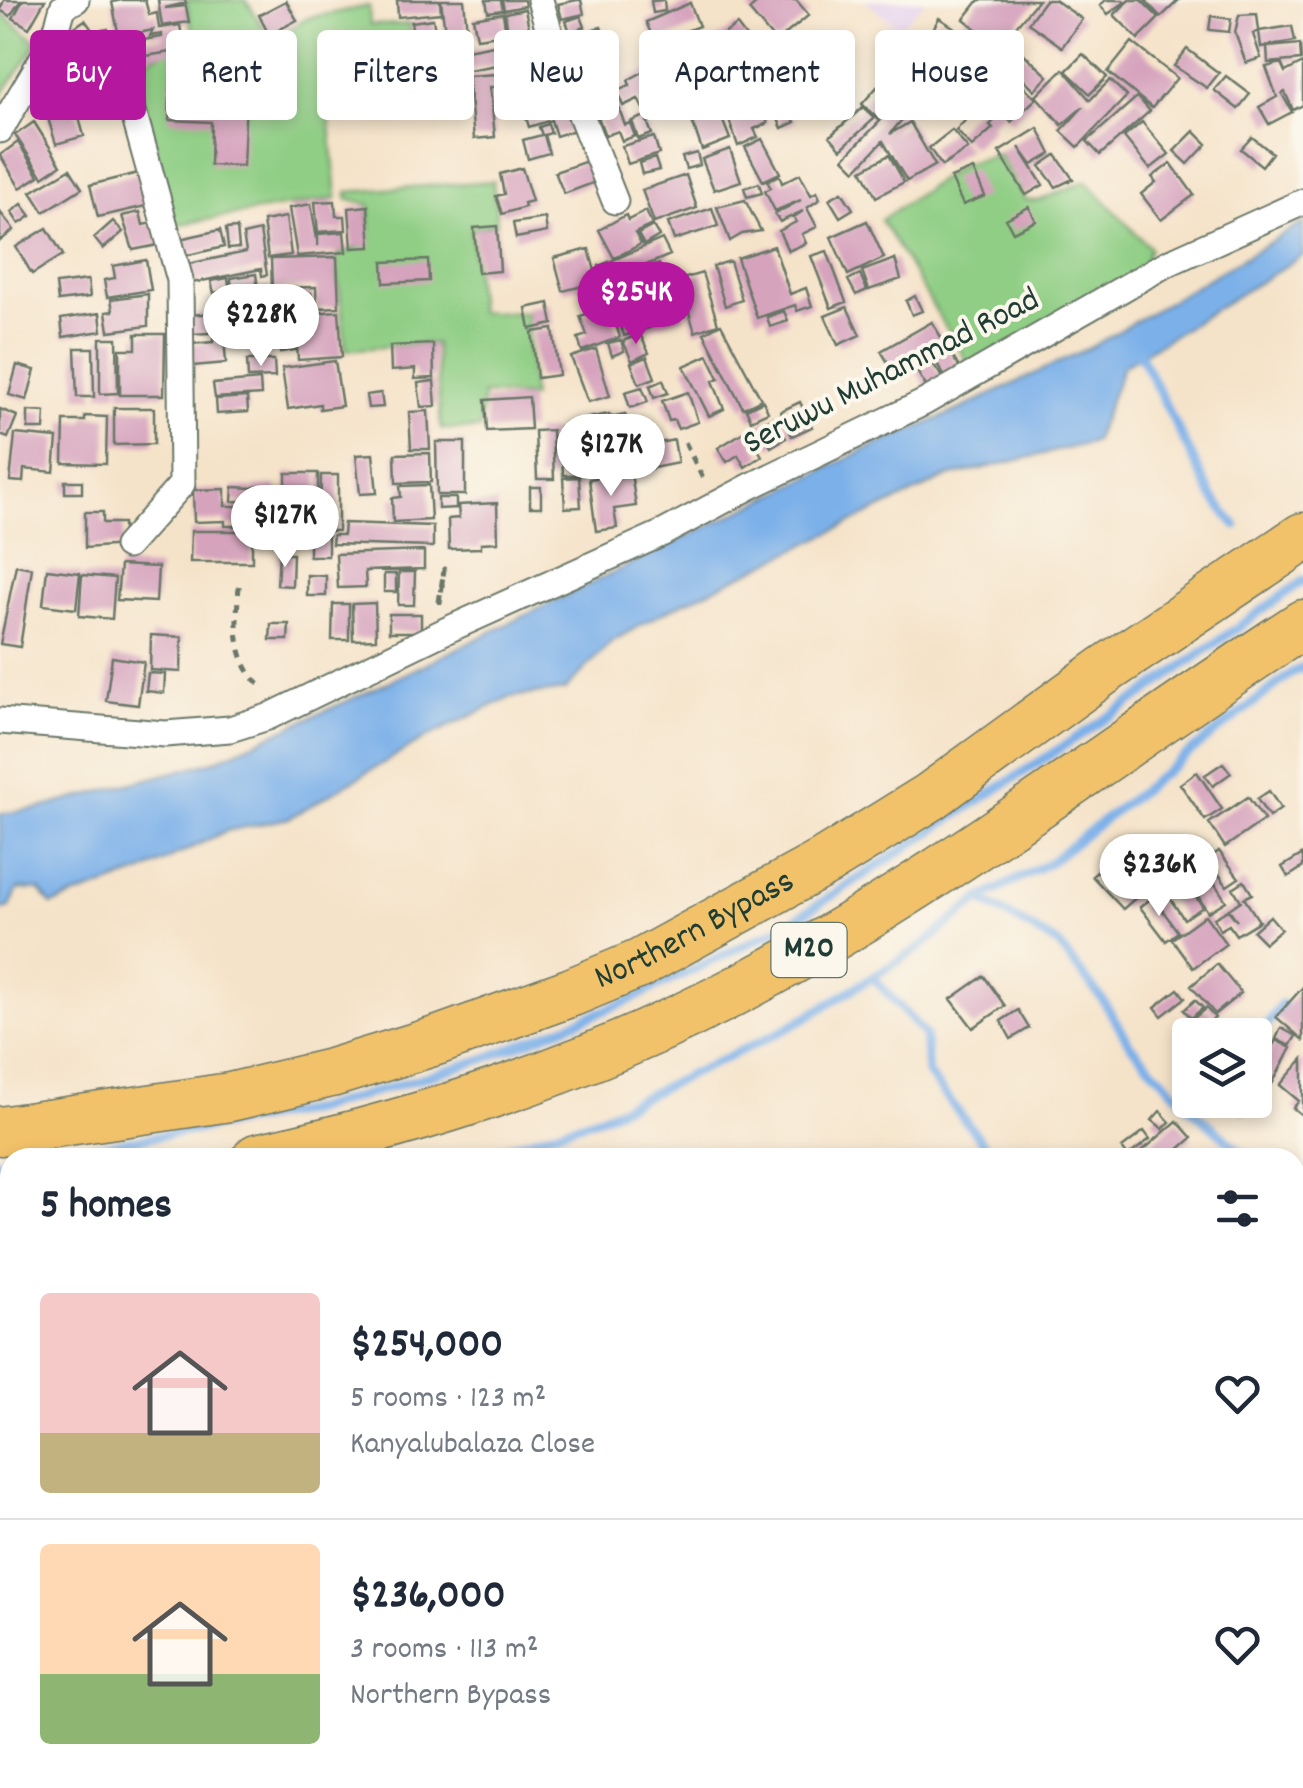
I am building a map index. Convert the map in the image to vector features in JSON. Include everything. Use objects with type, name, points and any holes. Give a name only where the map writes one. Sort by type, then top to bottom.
[{"type":"highway","name":"Northern Bypass","points":[[0,1131],[230,1097],[331,1073],[440,1040],[639,964],[825,862],[930,797],[1105,670],[1303,538]]},
{"type":"highway","name":"Northern Bypass","points":[[300,1148],[368,1132],[491,1094],[662,1028],[750,984],[1022,816],[1303,624]]},
{"type":"street","points":[[57,30],[63,7],[76,0]]},
{"type":"street","points":[[540,0],[554,47],[615,201]]},
{"type":"street","points":[[0,130],[30,79]]},
{"type":"street","points":[[128,546],[182,484],[180,280],[136,120]]},
{"type":"street","name":"Seruwu Muhammad Road","points":[[0,721],[165,734],[230,729],[289,708],[663,533],[925,402],[1166,264],[1303,202]]},
{"type":"path","points":[[685,442],[706,486],[722,502]]},
{"type":"path","points":[[239,586],[236,636],[248,675],[289,708]]},
{"type":"shaded area","points":[[865,0],[926,0],[899,28]]},
{"type":"green space","points":[[186,0],[246,0],[265,30],[192,30]]},
{"type":"green space","points":[[369,6],[370,25],[409,24],[410,30],[317,30],[317,120],[330,120],[337,198],[174,225],[146,116],[146,60],[166,51],[166,120],[297,120],[297,30],[288,30],[308,18]]},
{"type":"green space","points":[[0,12],[30,36],[30,54],[0,97]]},
{"type":"green space","points":[[998,154],[1025,200],[1038,201],[1086,181],[1150,248],[1142,270],[970,367],[881,220],[961,165]]},
{"type":"green space","points":[[493,181],[497,223],[471,230],[478,312],[526,313],[532,397],[483,394],[480,429],[441,429],[435,343],[346,350],[336,256],[369,243],[370,205],[347,198],[347,192]]},
{"type":"water","points":[[1303,223],[1303,255],[1123,366],[1094,442],[947,477],[662,613],[611,642],[565,690],[510,697],[431,735],[289,818],[226,831],[140,873],[51,905],[40,890],[18,889],[10,907],[0,910],[0,814],[40,808],[211,762],[374,689],[865,450],[1095,345]]},
{"type":"building","points":[[4,0],[21,0],[10,16],[0,10]]},
{"type":"building","points":[[23,0],[45,0],[29,28],[13,18]]},
{"type":"building","points":[[145,0],[149,15],[157,13],[159,28],[180,25],[181,30],[166,30],[166,53],[146,56],[146,40],[162,34],[150,36],[153,30],[118,30],[112,2]]},
{"type":"building","points":[[158,0],[185,0],[186,3],[165,8],[186,6],[189,22],[162,26]]},
{"type":"building","points":[[397,0],[440,0],[441,13],[398,17]]},
{"type":"building","points":[[441,0],[464,0],[467,30],[445,30]]},
{"type":"building","points":[[486,0],[501,0],[503,10],[488,12]]},
{"type":"building","points":[[502,0],[524,0],[525,6],[504,10]]},
{"type":"building","points":[[581,0],[584,14],[562,19],[558,4]]},
{"type":"building","points":[[664,0],[665,11],[653,13],[651,1]]},
{"type":"building","points":[[760,0],[796,0],[809,15],[791,30],[766,30],[749,10]]},
{"type":"building","points":[[979,0],[1038,0],[1013,30],[978,30],[964,19]]},
{"type":"building","points":[[1045,0],[1055,0],[1082,19],[1062,47],[1028,23]]},
{"type":"building","points":[[1106,0],[1125,2],[1108,14],[1100,5]]},
{"type":"building","points":[[1129,0],[1141,0],[1159,18],[1138,39],[1114,15]]},
{"type":"building","points":[[1145,0],[1179,0],[1161,17]]},
{"type":"building","points":[[286,1],[297,20],[278,30],[266,30],[259,15]]},
{"type":"building","points":[[690,3],[699,26],[689,30],[649,30],[646,22]]},
{"type":"building","points":[[525,9],[529,28],[508,30],[505,13]]},
{"type":"building","points":[[503,13],[505,30],[494,30],[494,36],[477,38],[473,18]]},
{"type":"building","points":[[1257,14],[1259,31],[1253,34],[1261,58],[1246,63],[1235,33],[1239,15]]},
{"type":"building","points":[[581,16],[585,27],[569,30],[566,21]]},
{"type":"building","points":[[1211,16],[1231,19],[1229,32],[1209,30]]},
{"type":"building","points":[[939,18],[958,30],[933,30]]},
{"type":"building","points":[[433,19],[435,30],[412,30],[411,22]]},
{"type":"building","points":[[85,20],[92,30],[74,30]]},
{"type":"building","points":[[1292,26],[1295,41],[1261,47],[1259,31]]},
{"type":"building","points":[[1132,42],[1177,78],[1152,108],[1108,72]]},
{"type":"building","points":[[1300,44],[1301,60],[1268,63],[1267,47]]},
{"type":"building","points":[[494,45],[494,66],[474,69],[474,49]]},
{"type":"building","points":[[1187,49],[1219,73],[1207,88],[1174,66]]},
{"type":"building","points":[[1024,54],[1048,76],[1035,90],[1024,79]]},
{"type":"building","points":[[1083,54],[1107,77],[1090,94],[1066,71]]},
{"type":"building","points":[[1281,63],[1285,72],[1303,63],[1303,105],[1293,110],[1285,92],[1282,94],[1292,112],[1269,124],[1259,107],[1277,97],[1266,67]]},
{"type":"building","points":[[1063,69],[1090,100],[1110,80],[1127,96],[1078,147],[1061,131],[1083,107],[1062,125],[1036,96]]},
{"type":"building","points":[[494,74],[494,87],[490,87],[495,137],[474,139],[474,76]]},
{"type":"building","points":[[639,74],[639,101],[623,106],[619,90],[630,85],[628,80]]},
{"type":"building","points":[[1226,76],[1250,94],[1238,109],[1214,90]]},
{"type":"building","points":[[1024,86],[1036,99],[1024,110]]},
{"type":"building","points":[[875,89],[875,116],[862,104]]},
{"type":"building","points":[[1137,97],[1150,111],[1100,155],[1087,141]]},
{"type":"building","points":[[863,107],[874,119],[841,149],[830,136],[848,120],[855,120],[855,114]]},
{"type":"building","points":[[619,109],[625,125],[630,123],[635,136],[622,141],[618,131],[605,136],[599,120],[619,120]]},
{"type":"building","points":[[49,120],[80,120],[84,136],[56,144]]},
{"type":"building","points":[[169,120],[245,120],[243,166],[210,165],[211,122]]},
{"type":"building","points":[[527,120],[551,120],[529,127]]},
{"type":"building","points":[[551,120],[572,120],[575,130],[556,136]]},
{"type":"building","points":[[647,120],[652,134],[638,139],[632,121]]},
{"type":"building","points":[[723,120],[730,139],[702,150],[692,121]]},
{"type":"building","points":[[729,120],[767,120],[768,123],[754,129],[758,137],[738,146]]},
{"type":"building","points":[[778,120],[794,120],[795,122],[782,128]]},
{"type":"building","points":[[902,120],[890,134],[910,122],[935,165],[907,181],[883,141],[856,170],[844,158],[880,121]]},
{"type":"building","points":[[966,120],[995,120],[990,125],[993,128],[972,147],[956,130]]},
{"type":"building","points":[[34,122],[61,165],[43,177],[15,135]]},
{"type":"building","points":[[1142,122],[1169,154],[1150,169],[1124,137]]},
{"type":"building","points":[[548,124],[551,133],[544,135],[549,153],[528,159],[523,140],[542,135],[539,127]]},
{"type":"building","points":[[1038,128],[1051,154],[1032,165],[1019,147],[1043,185],[1026,195],[999,152]]},
{"type":"building","points":[[952,130],[968,149],[942,166],[929,148]]},
{"type":"building","points":[[1194,131],[1207,144],[1188,164],[1174,151]]},
{"type":"building","points":[[654,137],[659,154],[628,164],[622,146]]},
{"type":"building","points":[[1252,137],[1272,153],[1262,166],[1241,149]]},
{"type":"building","points":[[762,139],[780,173],[763,181],[745,147]]},
{"type":"building","points":[[18,142],[39,176],[20,188],[0,155]]},
{"type":"building","points":[[730,149],[741,181],[714,190],[702,159]]},
{"type":"building","points":[[697,153],[700,165],[686,169],[682,157]]},
{"type":"building","points":[[889,155],[904,182],[876,197],[862,170]]},
{"type":"building","points":[[1056,155],[1073,179],[1056,187],[1040,166]]},
{"type":"building","points":[[655,158],[659,170],[642,174],[639,163]]},
{"type":"building","points":[[590,160],[598,181],[564,194],[555,172]]},
{"type":"building","points":[[1171,163],[1194,195],[1161,220],[1141,194],[1156,182],[1152,177]]},
{"type":"building","points":[[522,168],[532,201],[502,214],[496,196],[504,194],[500,174]]},
{"type":"building","points":[[70,169],[82,188],[44,212],[31,192]]},
{"type":"building","points":[[973,169],[985,196],[963,205],[951,178]]},
{"type":"building","points":[[138,173],[146,206],[98,217],[90,185]]},
{"type":"building","points":[[800,174],[811,195],[817,192],[820,199],[807,208],[817,227],[802,234],[806,243],[788,251],[779,231],[796,222],[794,217],[803,211],[780,222],[775,214],[801,200],[775,211],[765,191],[771,188],[767,181],[779,175],[782,183]]},
{"type":"building","points":[[686,175],[697,208],[654,223],[642,190]]},
{"type":"building","points":[[759,183],[762,193],[747,197],[744,188]]},
{"type":"building","points":[[842,192],[853,209],[840,217],[829,199]]},
{"type":"building","points":[[745,200],[761,231],[730,241],[717,207]]},
{"type":"building","points":[[335,201],[336,216],[345,216],[346,230],[318,232],[315,202]]},
{"type":"building","points":[[22,204],[31,216],[19,224],[11,212]]},
{"type":"building","points":[[311,204],[318,246],[318,234],[344,232],[346,252],[297,256],[289,208]]},
{"type":"building","points":[[368,206],[371,247],[352,248],[349,208]]},
{"type":"building","points":[[1029,207],[1036,221],[1013,232],[1006,219]]},
{"type":"building","points":[[712,208],[718,226],[674,240],[668,223]]},
{"type":"building","points":[[646,211],[652,225],[635,233],[641,244],[614,258],[599,230],[626,215],[628,220]]},
{"type":"building","points":[[0,212],[14,230],[0,241]]},
{"type":"building","points":[[140,212],[143,225],[158,222],[163,244],[133,250],[122,216]]},
{"type":"building","points":[[286,217],[291,255],[268,258],[263,221]]},
{"type":"building","points":[[545,218],[547,232],[516,238],[513,223]]},
{"type":"building","points":[[113,221],[123,232],[103,249],[94,238]]},
{"type":"building","points":[[867,221],[884,258],[848,275],[831,237]]},
{"type":"building","points":[[497,226],[500,271],[478,273],[474,228]]},
{"type":"building","points":[[653,226],[659,236],[644,245],[638,234]]},
{"type":"building","points":[[47,228],[63,255],[32,274],[16,247]]},
{"type":"building","points":[[237,228],[239,248],[228,249],[226,229]]},
{"type":"building","points":[[220,230],[224,247],[179,257],[175,240]]},
{"type":"building","points":[[260,231],[267,275],[262,276],[261,269],[187,284],[183,265],[246,252],[243,235]]},
{"type":"building","points":[[662,239],[670,255],[606,282],[599,266]]},
{"type":"building","points":[[774,246],[790,294],[806,288],[812,306],[797,311],[795,305],[757,318],[737,258]]},
{"type":"building","points":[[589,249],[598,282],[563,291],[554,258]]},
{"type":"building","points":[[827,251],[846,302],[831,308],[811,256]]},
{"type":"building","points":[[337,257],[339,307],[317,308],[316,287],[272,288],[271,259]]},
{"type":"building","points":[[895,259],[901,279],[869,290],[862,271]]},
{"type":"building","points":[[146,260],[151,290],[107,297],[104,280],[115,278],[113,266]]},
{"type":"building","points":[[428,260],[429,281],[384,283],[383,262]]},
{"type":"building","points":[[730,261],[742,300],[725,306],[713,266]]},
{"type":"building","points":[[659,264],[663,275],[649,280],[645,269]]},
{"type":"building","points":[[702,273],[718,324],[695,332],[679,280]]},
{"type":"building","points":[[256,274],[258,289],[269,287],[272,305],[233,311],[231,278]]},
{"type":"building","points":[[860,274],[867,290],[856,295],[848,280]]},
{"type":"building","points":[[636,276],[643,294],[615,305],[608,286]]},
{"type":"building","points":[[228,278],[230,290],[214,293],[211,281]]},
{"type":"building","points":[[88,280],[90,297],[58,301],[56,284]]},
{"type":"building","points":[[311,293],[312,310],[287,312],[286,295]]},
{"type":"building","points":[[148,294],[148,326],[109,331],[106,312],[113,311],[111,299]]},
{"type":"building","points":[[663,295],[665,303],[678,298],[684,317],[624,336],[616,310]]},
{"type":"building","points":[[915,296],[922,311],[912,315],[906,301]]},
{"type":"building","points":[[549,303],[553,324],[530,329],[526,308]]},
{"type":"building","points":[[610,307],[620,337],[582,351],[578,338],[587,335],[580,316]]},
{"type":"building","points":[[847,307],[860,335],[838,345],[825,316]]},
{"type":"building","points":[[339,311],[342,357],[298,360],[295,314]]},
{"type":"building","points":[[784,311],[788,321],[770,327],[767,317]]},
{"type":"building","points":[[229,312],[230,332],[190,334],[189,315]]},
{"type":"building","points":[[268,312],[270,337],[252,338],[250,313]]},
{"type":"building","points":[[100,313],[102,331],[63,337],[61,319]]},
{"type":"building","points":[[932,322],[960,369],[945,377],[932,355],[909,368],[903,359],[890,366],[881,351]]},
{"type":"building","points":[[721,324],[761,399],[743,408],[704,333]]},
{"type":"building","points":[[292,325],[295,350],[280,352],[276,328]]},
{"type":"building","points":[[553,329],[559,375],[537,378],[532,332]]},
{"type":"building","points":[[136,334],[165,334],[164,395],[120,395],[120,349],[136,349]]},
{"type":"building","points":[[640,334],[649,353],[632,361],[623,341]]},
{"type":"building","points":[[224,337],[226,363],[193,366],[191,344]]},
{"type":"building","points":[[100,338],[117,338],[118,393],[100,394]]},
{"type":"building","points":[[621,340],[624,351],[612,356],[608,343]]},
{"type":"building","points":[[433,344],[434,378],[415,379],[415,369],[391,371],[390,346]]},
{"type":"building","points":[[75,348],[93,348],[94,397],[77,397]]},
{"type":"building","points":[[596,349],[610,396],[588,402],[571,357]]},
{"type":"building","points":[[708,355],[719,378],[713,381],[724,409],[709,416],[684,366]]},
{"type":"building","points":[[647,357],[655,378],[639,384],[631,363]]},
{"type":"building","points":[[247,360],[274,360],[275,377],[248,378]]},
{"type":"building","points":[[335,361],[342,406],[320,409],[320,404],[288,409],[282,368]]},
{"type":"building","points":[[931,361],[943,378],[927,388],[916,370]]},
{"type":"building","points":[[17,365],[35,370],[27,400],[9,395]]},
{"type":"building","points":[[260,380],[261,395],[215,398],[213,384]]},
{"type":"building","points":[[663,380],[668,393],[654,398],[650,386]]},
{"type":"building","points":[[434,381],[436,406],[421,407],[418,383]]},
{"type":"building","points":[[642,387],[648,402],[630,408],[625,392]]},
{"type":"building","points":[[688,392],[698,422],[678,429],[674,420],[669,421],[662,401]]},
{"type":"building","points":[[381,393],[383,407],[368,408],[366,395]]},
{"type":"building","points":[[247,397],[248,412],[217,414],[216,399]]},
{"type":"building","points":[[529,397],[531,429],[487,431],[485,400]]},
{"type":"building","points":[[763,401],[768,412],[751,420],[746,409]]},
{"type":"building","points":[[800,402],[812,427],[792,436],[781,411]]},
{"type":"building","points":[[114,408],[154,408],[154,444],[114,445]]},
{"type":"building","points":[[0,409],[17,416],[8,438],[0,435]]},
{"type":"building","points":[[28,411],[45,412],[44,429],[28,429]]},
{"type":"building","points":[[428,411],[430,449],[411,449],[409,412]]},
{"type":"building","points":[[609,414],[612,432],[586,437],[582,419]]},
{"type":"building","points":[[625,414],[629,426],[615,430],[611,417]]},
{"type":"building","points":[[85,416],[107,417],[106,464],[63,463],[64,421],[85,421]]},
{"type":"building","points":[[774,417],[786,438],[771,447],[759,425]]},
{"type":"building","points":[[651,426],[654,444],[674,440],[678,463],[633,472],[630,453],[592,459],[589,438]]},
{"type":"building","points":[[560,427],[580,427],[579,453],[560,453]]},
{"type":"building","points":[[552,430],[554,479],[537,479],[535,431]]},
{"type":"building","points":[[747,430],[762,456],[745,467],[738,455],[727,462],[718,448]]},
{"type":"building","points":[[15,434],[57,438],[54,472],[24,469],[23,482],[10,481]]},
{"type":"building","points":[[436,442],[465,442],[465,495],[437,495]]},
{"type":"building","points":[[430,453],[431,482],[396,483],[395,454]]},
{"type":"building","points":[[373,454],[377,493],[360,494],[356,455]]},
{"type":"building","points":[[562,457],[579,457],[579,465],[587,465],[587,475],[563,475]]},
{"type":"building","points":[[624,457],[627,470],[596,476],[593,463]]},
{"type":"building","points":[[286,473],[318,473],[318,536],[328,536],[328,556],[309,556],[309,535],[291,535],[291,530],[286,530]]},
{"type":"building","points":[[631,473],[636,506],[614,509],[617,528],[596,531],[589,479]]},
{"type":"building","points":[[321,475],[338,475],[338,531],[320,531]]},
{"type":"building","points":[[579,477],[581,507],[565,508],[563,478]]},
{"type":"building","points":[[65,481],[82,481],[82,493],[65,493]]},
{"type":"building","points":[[429,485],[431,520],[393,522],[392,498],[401,497],[400,486]]},
{"type":"building","points":[[278,486],[278,533],[255,534],[254,487]]},
{"type":"building","points":[[233,487],[253,488],[252,502],[232,501]]},
{"type":"building","points":[[530,487],[541,487],[541,507],[530,507]]},
{"type":"building","points":[[225,489],[225,506],[253,506],[253,526],[225,526],[225,521],[194,522],[193,490]]},
{"type":"building","points":[[438,498],[456,498],[456,508],[438,509]]},
{"type":"building","points":[[497,503],[498,542],[481,543],[481,548],[449,549],[448,519],[459,518],[458,505]]},
{"type":"building","points":[[85,512],[103,512],[103,523],[123,523],[123,545],[85,548]]},
{"type":"building","points":[[344,523],[433,526],[433,547],[332,544],[333,535],[343,535]]},
{"type":"building","points":[[191,531],[252,531],[252,562],[190,562]]},
{"type":"building","points":[[424,551],[424,569],[365,571],[366,587],[338,588],[336,554]]},
{"type":"building","points":[[279,554],[293,554],[292,586],[277,585]]},
{"type":"building","points":[[16,565],[32,568],[20,647],[0,644]]},
{"type":"building","points":[[120,565],[158,567],[156,602],[117,600]]},
{"type":"building","points":[[47,569],[80,573],[76,609],[43,605]]},
{"type":"building","points":[[399,572],[415,572],[414,605],[398,605]]},
{"type":"building","points":[[384,574],[396,574],[396,592],[384,592]]},
{"type":"building","points":[[82,575],[115,578],[112,619],[79,616]]},
{"type":"building","points":[[307,575],[326,576],[326,596],[307,596]]},
{"type":"building","points":[[375,603],[376,639],[353,640],[352,604]]},
{"type":"building","points":[[333,604],[349,604],[349,640],[332,640]]},
{"type":"building","points":[[389,614],[421,614],[421,632],[389,632]]},
{"type":"building","points":[[271,624],[289,624],[288,640],[270,640]]},
{"type":"building","points":[[151,635],[182,637],[181,672],[150,670]]},
{"type":"building","points":[[112,657],[144,662],[138,705],[106,701]]},
{"type":"building","points":[[148,673],[165,674],[164,693],[146,691]]},
{"type":"building","points":[[1223,763],[1231,773],[1213,786],[1205,775]]},
{"type":"building","points":[[1197,772],[1222,809],[1205,820],[1180,784]]},
{"type":"building","points":[[1269,791],[1281,809],[1269,817],[1257,799]]},
{"type":"building","points":[[1248,797],[1264,820],[1225,847],[1209,823]]},
{"type":"building","points":[[1156,840],[1203,907],[1184,919],[1138,852]]},
{"type":"building","points":[[1219,851],[1239,878],[1227,886],[1208,859]]},
{"type":"building","points":[[1196,854],[1226,901],[1208,912],[1178,865]]},
{"type":"building","points":[[1303,854],[1303,867],[1288,877],[1282,867]]},
{"type":"building","points":[[1109,862],[1139,895],[1123,909],[1092,876]]},
{"type":"building","points":[[1244,881],[1252,894],[1244,898],[1259,921],[1236,935],[1229,925],[1220,930],[1214,918],[1228,910],[1237,921],[1229,909],[1241,901],[1233,888]]},
{"type":"building","points":[[1153,897],[1178,932],[1166,941],[1140,907]]},
{"type":"building","points":[[1205,915],[1226,944],[1193,968],[1172,939]]},
{"type":"building","points":[[1270,916],[1281,929],[1265,943],[1253,931]]},
{"type":"building","points":[[1217,964],[1241,993],[1215,1014],[1191,986]]},
{"type":"building","points":[[984,976],[1005,1006],[973,1028],[951,999]]},
{"type":"building","points":[[1303,987],[1303,1040],[1276,1017]]},
{"type":"building","points":[[1178,989],[1185,998],[1162,1016],[1155,1007]]},
{"type":"building","points":[[1195,1000],[1203,1008],[1191,1018],[1184,1010]]},
{"type":"building","points":[[1206,1008],[1215,1018],[1194,1018]]},
{"type":"building","points":[[1018,1010],[1029,1028],[1011,1039],[1001,1021]]},
{"type":"building","points":[[1281,1028],[1296,1036],[1290,1046],[1276,1039]]},
{"type":"building","points":[[1276,1040],[1291,1048],[1272,1084],[1272,1047]]},
{"type":"building","points":[[1303,1059],[1303,1116],[1293,1108],[1299,1101],[1280,1085]]},
{"type":"building","points":[[1160,1111],[1170,1122],[1163,1129],[1152,1120]]},
{"type":"building","points":[[1177,1121],[1192,1138],[1180,1148],[1146,1148]]},
{"type":"building","points":[[1144,1131],[1150,1139],[1138,1148],[1122,1148]]},
{"type":"waterway","points":[[1136,347],[1212,496],[1236,526]]},
{"type":"waterway","points":[[88,1148],[314,1110],[484,1059],[628,1001],[788,924],[1138,698],[1303,581]]},
{"type":"waterway","points":[[505,1148],[603,1116],[782,1031],[827,1005],[918,949],[980,899],[1050,862],[1303,668]]},
{"type":"waterway","points":[[980,899],[1057,943],[1102,999],[1131,1046],[1237,1148]]},
{"type":"waterway","points":[[873,977],[925,1035],[928,1074],[987,1148]]},
{"type":"waterway","points":[[1272,1018],[1282,1004]]}]
